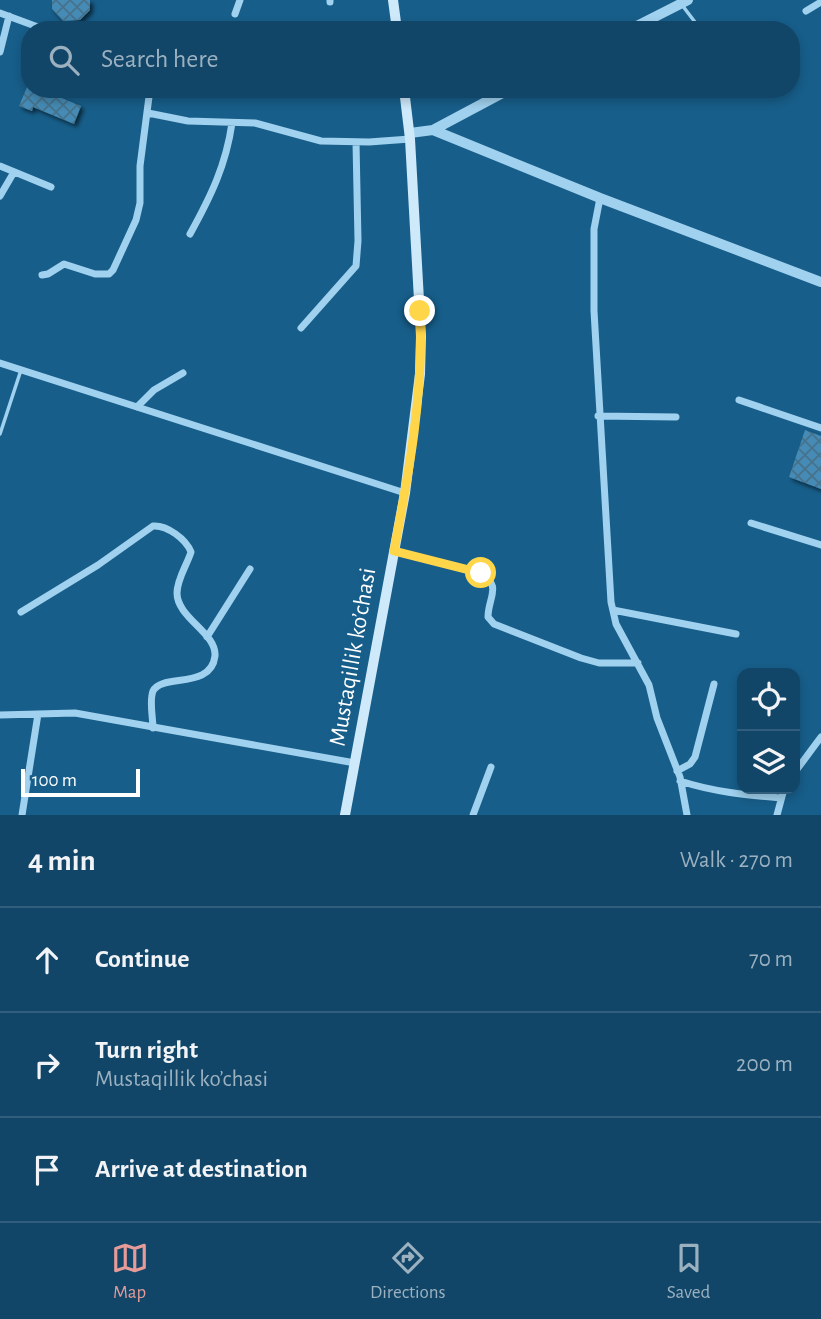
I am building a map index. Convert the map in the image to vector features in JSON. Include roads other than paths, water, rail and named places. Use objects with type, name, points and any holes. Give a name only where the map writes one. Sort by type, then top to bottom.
[{"type":"main road","points":[[393,0],[396,21]]},
{"type":"main road","name":"Mustaqillik ko’chasi","points":[[345,815],[405,493],[420,374],[421,336],[410,136],[405,98]]},
{"type":"street","points":[[235,14],[240,0]]},
{"type":"street","points":[[647,21],[684,2]]},
{"type":"street","points":[[806,11],[821,2]]},
{"type":"street","points":[[0,13],[22,21]]},
{"type":"street","points":[[0,52],[9,16]]},
{"type":"street","points":[[42,275],[64,264],[95,274],[109,274],[113,270],[136,220],[140,203],[140,166],[149,98]]},
{"type":"street","points":[[148,113],[188,121],[264,125],[321,141],[356,142],[410,136],[433,130],[493,98]]},
{"type":"street","points":[[190,234],[218,178],[226,157],[233,122]]},
{"type":"street","points":[[433,130],[600,198],[821,282]]},
{"type":"street","points":[[301,328],[356,266],[356,142]]},
{"type":"street","points":[[0,166],[51,187]]},
{"type":"street","points":[[0,195],[14,172]]},
{"type":"street","points":[[600,198],[594,229],[598,416],[613,610],[616,624],[649,685],[657,718],[680,781],[687,815]]},
{"type":"street","points":[[0,363],[405,493]]},
{"type":"street","points":[[136,407],[154,390],[183,373]]},
{"type":"street","points":[[739,400],[821,428]]},
{"type":"street","points":[[598,416],[676,417]]},
{"type":"street","points":[[751,523],[821,545]]},
{"type":"street","points":[[21,612],[98,565],[146,529],[156,525],[184,540],[191,552],[177,590],[177,598],[188,617],[214,647],[215,655],[205,673],[192,680],[160,684],[155,688],[152,699],[153,728]]},
{"type":"street","points":[[394,551],[488,577],[494,589],[487,612],[494,624],[599,663],[638,663]]},
{"type":"street","points":[[207,637],[250,569]]},
{"type":"street","points":[[613,610],[736,634]]},
{"type":"street","points":[[677,771],[690,764],[695,757],[714,684]]},
{"type":"street","points":[[0,715],[75,713],[355,763]]},
{"type":"street","points":[[22,815],[38,714]]},
{"type":"street","points":[[800,765],[821,737]]},
{"type":"street","points":[[473,815],[491,767]]},
{"type":"street","points":[[680,781],[706,790],[781,799]]},
{"type":"street","points":[[778,815],[782,794]]},
{"type":"lane","points":[[684,2],[696,21]]},
{"type":"lane","points":[[0,434],[21,370]]}]
